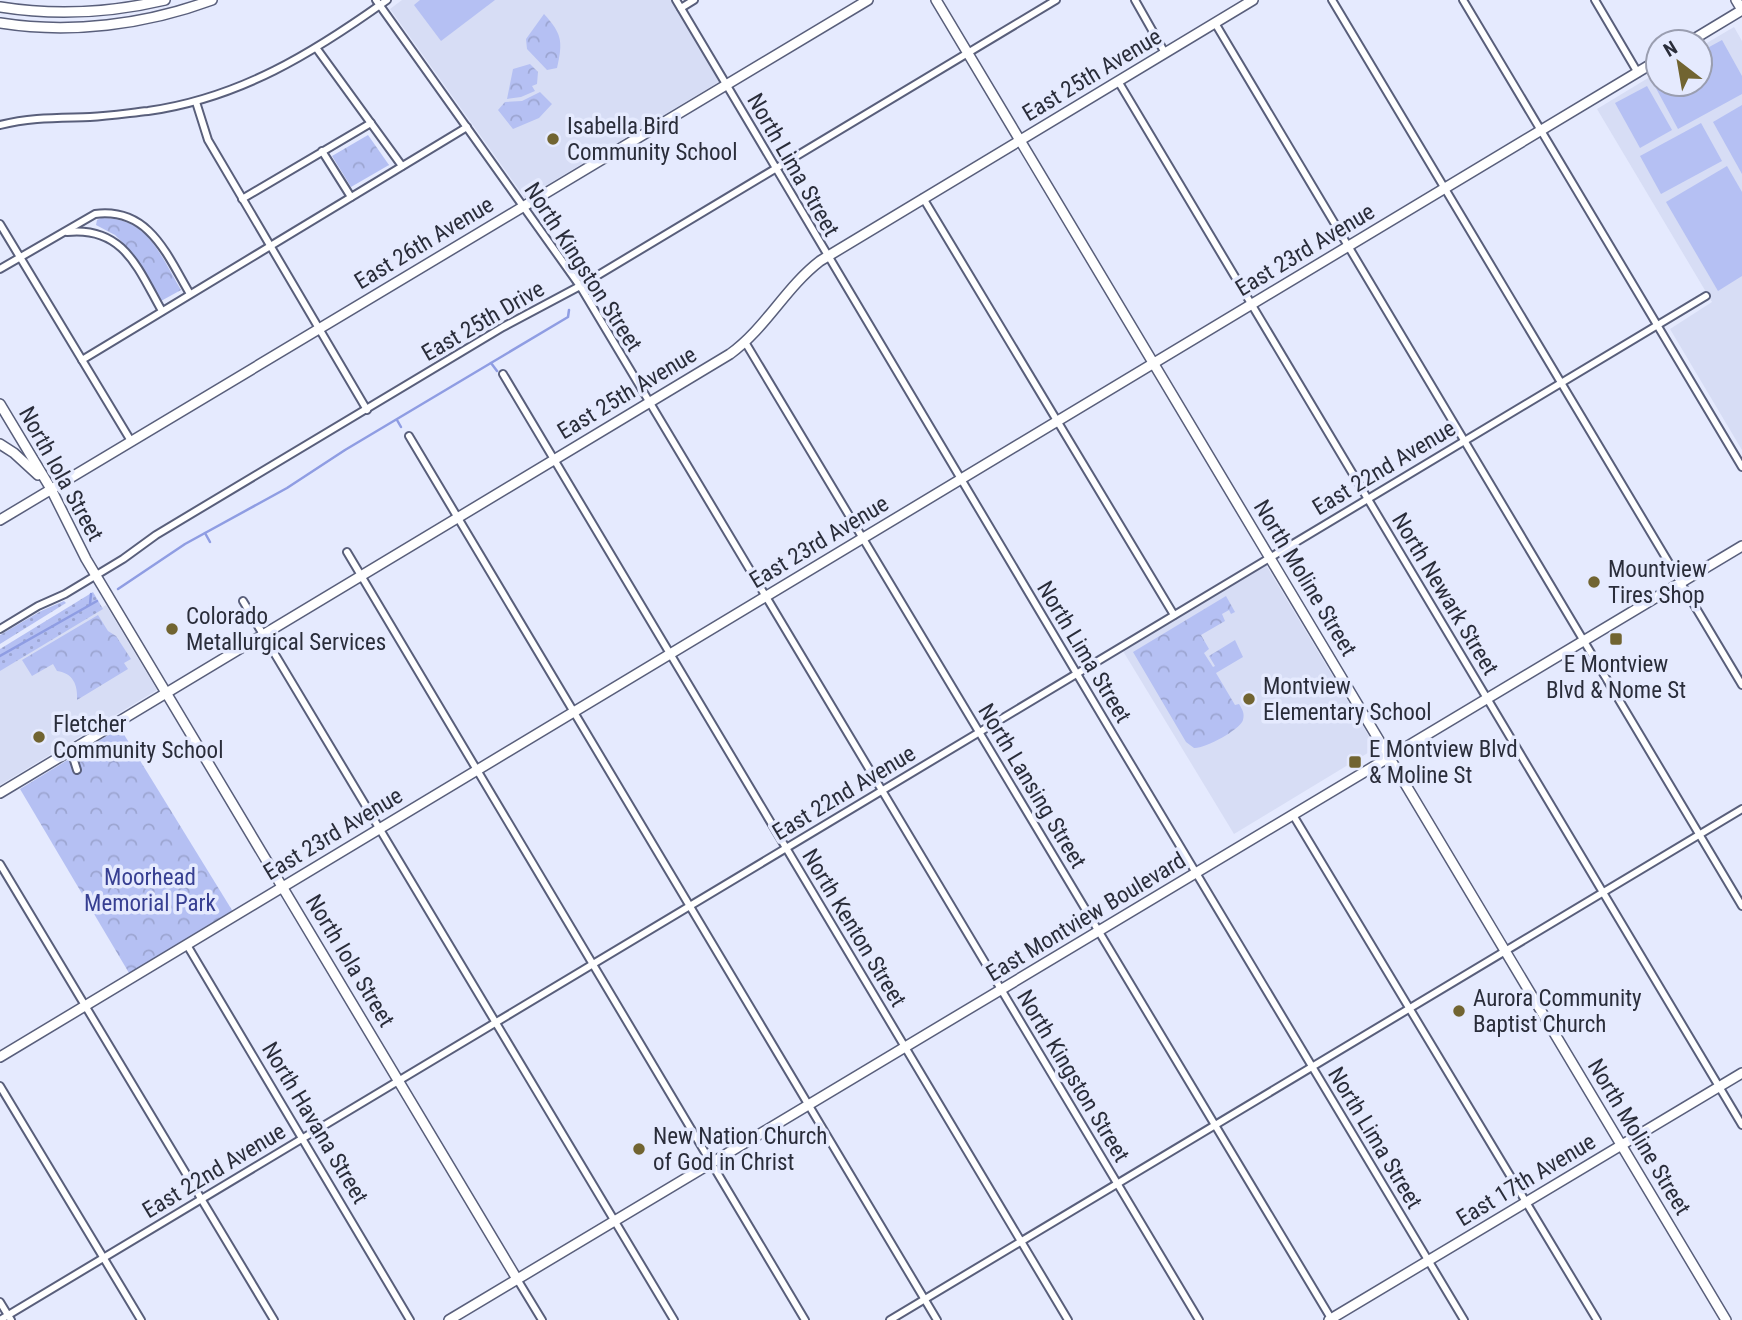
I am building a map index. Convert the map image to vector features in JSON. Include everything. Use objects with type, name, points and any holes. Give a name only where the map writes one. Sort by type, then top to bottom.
[{"type":"street","points":[[0,7],[67,13],[125,8],[165,0]]},
{"type":"street","points":[[0,23],[41,27],[98,26],[147,19],[212,0]]},
{"type":"street","points":[[0,125],[25,118],[127,113],[196,102],[270,74],[317,48],[378,3],[387,0]]},
{"type":"street","name":"North Lima Street","points":[[677,0],[827,257],[1464,1320]]},
{"type":"street","points":[[681,8],[694,0]]},
{"type":"street","name":"East 26th Avenue","points":[[0,520],[868,0]]},
{"type":"street","name":"North Moline Street","points":[[936,0],[1726,1320]]},
{"type":"street","name":"East 25th Drive","points":[[0,629],[96,576],[156,535],[503,327],[579,286],[1056,0]]},
{"type":"street","points":[[1135,0],[1166,53]]},
{"type":"street","name":"East 25th Avenue","points":[[0,793],[746,342],[793,285],[827,257],[1253,0]]},
{"type":"street","points":[[1332,0],[1742,685]]},
{"type":"street","points":[[1463,0],[1742,467]]},
{"type":"street","points":[[1595,0],[1638,73]]},
{"type":"street","points":[[1712,28],[1742,10],[1736,0]]},
{"type":"street","name":"North Kingston Street","points":[[378,3],[579,286],[1199,1320]]},
{"type":"street","points":[[1215,23],[1742,906]]},
{"type":"street","points":[[317,48],[402,166]]},
{"type":"street","name":"East 23rd Avenue","points":[[0,1057],[1644,69]]},
{"type":"street","name":"North Newark Street","points":[[1118,81],[1742,1125]]},
{"type":"street","points":[[196,102],[208,140],[366,410]]},
{"type":"street","points":[[242,199],[370,123]]},
{"type":"street","points":[[82,360],[467,127]]},
{"type":"street","points":[[322,151],[351,197]]},
{"type":"street","points":[[923,198],[1174,615]]},
{"type":"street","points":[[0,269],[96,214],[124,214],[144,226],[160,244],[190,294]]},
{"type":"street","points":[[94,232],[93,220],[96,214]]},
{"type":"street","points":[[0,223],[131,441]]},
{"type":"street","points":[[62,233],[94,232],[106,236],[123,248],[162,311]]},
{"type":"street","name":"East 22nd Avenue","points":[[0,1320],[10,1318],[104,1258],[399,1080],[1706,296]]},
{"type":"street","name":"North Lansing Street","points":[[746,342],[1330,1320]]},
{"type":"street","name":"North Kenton Street","points":[[503,374],[1068,1320]]},
{"type":"street","name":"North Iola Street","points":[[0,404],[51,489],[71,533],[96,576],[542,1320]]},
{"type":"street","points":[[409,436],[937,1320]]},
{"type":"street","points":[[0,444],[29,466],[51,489]]},
{"type":"street","name":"East Montview Boulevard","points":[[449,1320],[1742,546]]},
{"type":"street","points":[[347,552],[805,1320]]},
{"type":"street","points":[[243,601],[674,1320]]},
{"type":"street","points":[[71,751],[77,770]]},
{"type":"street","points":[[890,1320],[1742,809]]},
{"type":"street","points":[[1293,815],[1597,1320]]},
{"type":"street","points":[[0,864],[274,1320]]},
{"type":"street","name":"North Havana Street","points":[[187,945],[410,1320]]},
{"type":"street","name":"East 17th Avenue","points":[[1330,1320],[1742,1073]]},
{"type":"street","points":[[0,1086],[141,1320]]},
{"type":"street","points":[[0,1302],[10,1318]]},
{"type":"shaded area","name":"Isabella Bird Community School","points":[[402,0],[674,0],[722,80],[525,198],[390,9]]},
{"type":"shaded area","points":[[1734,27],[1742,41],[1742,450],[1670,329],[1712,302],[1597,109],[1644,80],[1644,98],[1714,98],[1714,39]]},
{"type":"shaded area","name":"Montview Elementary School","points":[[1266,565],[1376,748],[1234,834],[1123,651]]},
{"type":"shaded area","name":"Fletcher Community School","points":[[106,605],[157,690],[0,785],[0,668]]},
{"type":"green space","points":[[420,0],[495,0],[441,41],[414,5]]},
{"type":"green space","points":[[544,14],[560,38],[557,68],[547,70],[527,49],[526,39]]},
{"type":"green space","points":[[1722,40],[1742,76],[1742,94],[1678,129],[1661,98],[1714,98],[1714,44]]},
{"type":"green space","points":[[530,64],[538,72],[537,84],[532,86],[535,91],[507,99],[513,69]]},
{"type":"green space","points":[[1644,88],[1644,98],[1654,98],[1672,130],[1640,148],[1615,103]]},
{"type":"green space","points":[[540,92],[552,104],[539,118],[513,129],[498,110],[505,102],[522,101]]},
{"type":"green space","points":[[1742,105],[1742,174],[1713,122]]},
{"type":"green space","points":[[1701,123],[1722,161],[1661,194],[1640,156]]},
{"type":"green space","points":[[368,135],[389,165],[351,187],[332,156]]},
{"type":"green space","points":[[1727,166],[1742,192],[1742,276],[1718,291],[1666,202]]},
{"type":"green space","points":[[101,218],[117,219],[141,231],[159,252],[181,290],[161,301],[129,249],[115,235],[96,225]]},
{"type":"green space","points":[[93,592],[103,609],[0,671],[0,649]]},
{"type":"green space","points":[[1226,596],[1235,612],[1231,614],[1229,610],[1222,614],[1225,621],[1201,635],[1209,649],[1204,653],[1213,667],[1215,666],[1209,656],[1235,640],[1243,657],[1216,673],[1235,705],[1239,704],[1244,718],[1229,734],[1194,748],[1186,742],[1133,652]]},
{"type":"green space","points":[[64,601],[66,603],[0,644],[0,635]]},
{"type":"green space","points":[[98,615],[131,659],[124,663],[128,669],[77,700],[77,689],[71,677],[57,671],[53,664],[32,676],[22,660]]},
{"type":"green space","name":"Moorhead Memorial Park","points":[[120,728],[235,915],[132,978],[20,789]]},
{"type":"waterway","points":[[118,589],[185,544],[287,488],[345,450],[568,317],[569,310]]},
{"type":"waterway","points":[[491,363],[497,371]]},
{"type":"waterway","points":[[397,420],[401,427]]},
{"type":"waterway","points":[[205,533],[210,542]]},
{"type":"waterway","points":[[90,604],[91,594]]},
{"type":"waterway","points":[[0,656],[97,601]]},
{"type":"place","name":"Isabella Bird Community School","points":[[553,139]]},
{"type":"place","name":"Mountview Tires Shop","points":[[1594,582]]},
{"type":"place","name":"Colorado Metallurgical Services","points":[[172,629]]},
{"type":"place","name":"E Montview Blvd & Nome St","points":[[1616,639]]},
{"type":"place","name":"Montview Elementary School","points":[[1249,699]]},
{"type":"place","name":"Fletcher Community School","points":[[39,737]]},
{"type":"place","name":"E Montview Blvd & Moline St","points":[[1355,762]]},
{"type":"place","name":"Aurora Community Baptist Church","points":[[1459,1011]]},
{"type":"place","name":"New Nation Church of God in Christ","points":[[639,1149]]}]
